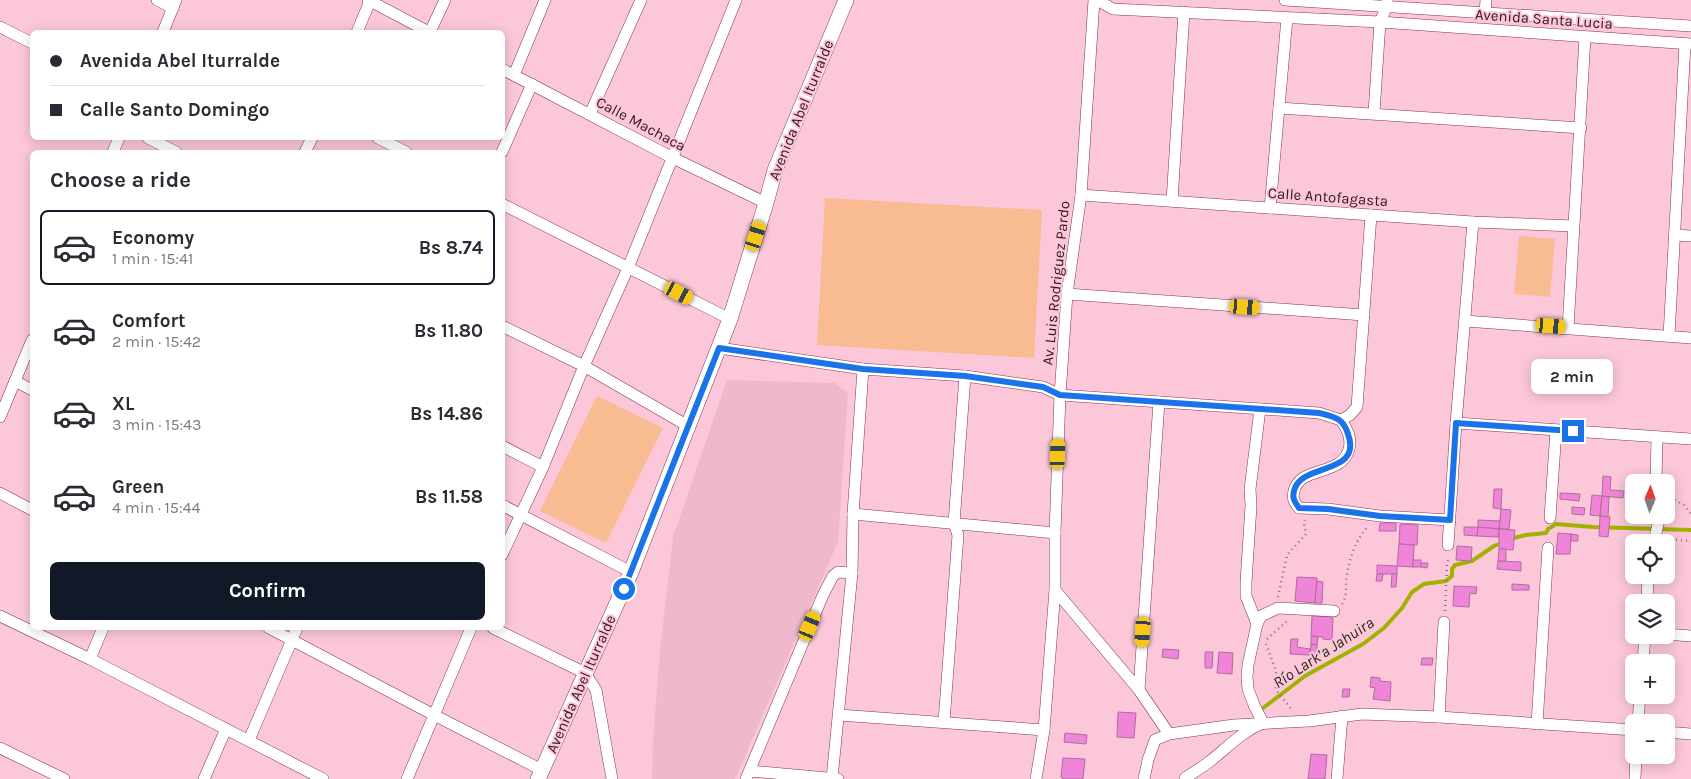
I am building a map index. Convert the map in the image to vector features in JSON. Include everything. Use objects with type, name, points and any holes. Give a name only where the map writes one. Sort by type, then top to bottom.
[{"type":"street","points":[[157,0],[175,4],[164,30]]},
{"type":"street","points":[[431,30],[445,0]]},
{"type":"street","points":[[514,75],[545,0]]},
{"type":"street","points":[[590,114],[641,0]]},
{"type":"street","points":[[505,548],[543,467],[584,366],[628,268],[736,0]]},
{"type":"street","name":"Avenida Abel Iturralde","points":[[540,775],[584,673],[631,572],[730,319],[775,170],[846,0]]},
{"type":"street","name":"Avenida Santa Lucia","points":[[1096,0],[1113,9],[1380,22],[1688,44]]},
{"type":"street","name":"Av. Luis Rodriguez Pardo","points":[[1036,779],[1044,730],[1055,590],[1060,395],[1067,294],[1081,195],[1096,0]]},
{"type":"street","name":"Avenida Santa Lucia","points":[[1285,0],[1387,3],[1485,14],[1691,26]]},
{"type":"street","points":[[1485,14],[1486,0]]},
{"type":"street","points":[[358,30],[369,1],[426,30]]},
{"type":"street","points":[[1374,113],[1380,22],[1387,3]]},
{"type":"street","points":[[1172,201],[1184,12]]},
{"type":"street","points":[[1270,208],[1287,18]]},
{"type":"street","points":[[0,26],[30,42]]},
{"type":"street","points":[[1568,328],[1585,37]]},
{"type":"street","points":[[1668,336],[1688,44]]},
{"type":"street","name":"Calle Machaca","points":[[505,70],[673,158],[766,203]]},
{"type":"street","points":[[503,150],[532,84]]},
{"type":"street","points":[[1279,108],[1581,128]]},
{"type":"street","points":[[152,140],[172,150]]},
{"type":"street","points":[[382,140],[402,150]]},
{"type":"street","name":"Calle Antofagasta","points":[[1081,195],[1473,222],[1573,226]]},
{"type":"street","points":[[505,206],[730,319]]},
{"type":"street","points":[[1341,420],[1350,415],[1357,407],[1371,215]]},
{"type":"street","points":[[1448,545],[1473,222]]},
{"type":"street","points":[[1675,235],[1691,236]]},
{"type":"street","points":[[1067,294],[1364,315]]},
{"type":"street","points":[[1465,321],[1691,338]]},
{"type":"street","points":[[505,327],[584,366],[688,426]]},
{"type":"street","points":[[0,417],[30,345]]},
{"type":"street","points":[[719,348],[863,369],[965,376],[1043,387],[1060,395],[1319,413],[1341,420],[1346,427],[1351,443],[1347,456],[1343,461],[1331,468],[1314,472],[1300,480],[1295,487],[1293,496],[1294,502],[1299,508],[1328,509],[1380,516],[1450,520]]},
{"type":"street","points":[[832,779],[852,573],[853,514],[863,369]]},
{"type":"street","points":[[944,722],[958,535],[954,523],[965,376]]},
{"type":"street","points":[[15,381],[30,389]]},
{"type":"street","points":[[1140,690],[1159,402]]},
{"type":"street","points":[[1257,624],[1246,596],[1246,564],[1250,489],[1260,409]]},
{"type":"street","points":[[1456,423],[1691,438]]},
{"type":"street","points":[[1550,518],[1556,430]]},
{"type":"street","points":[[1656,474],[1657,437]]},
{"type":"street","points":[[505,448],[543,467]]},
{"type":"street","points":[[0,493],[30,509]]},
{"type":"street","points":[[505,506],[631,572]]},
{"type":"street","points":[[853,514],[1055,533]]},
{"type":"street","points":[[1538,724],[1548,548]]},
{"type":"street","points":[[840,779],[748,775],[823,595],[833,576],[838,572],[852,573]]},
{"type":"street","points":[[1055,590],[1140,690],[1169,734]]},
{"type":"street","points":[[1264,723],[1251,697],[1247,677],[1257,624],[1261,616],[1278,608],[1334,611]]},
{"type":"street","points":[[0,616],[90,659],[323,779]]},
{"type":"street","points":[[1438,717],[1444,622]]},
{"type":"street","points":[[90,659],[102,630]]},
{"type":"street","points":[[273,630],[434,715],[540,775]]},
{"type":"street","points":[[249,740],[296,630]]},
{"type":"street","points":[[407,779],[470,630]]},
{"type":"street","points":[[497,630],[584,673],[596,690],[612,779]]},
{"type":"street","points":[[1675,635],[1691,636]]},
{"type":"street","points":[[1144,779],[1155,740],[1169,734],[1234,725],[1309,721],[1362,714],[1625,729]]},
{"type":"street","points":[[839,715],[1044,730]]},
{"type":"street","points":[[1337,779],[1342,716]]},
{"type":"street","points":[[1188,779],[1234,740],[1251,728],[1264,723]]},
{"type":"street","points":[[204,779],[226,729]]},
{"type":"street","points":[[1675,733],[1691,734]]},
{"type":"street","points":[[0,748],[64,779]]},
{"type":"street","points":[[1635,779],[1636,764]]},
{"type":"path","points":[[1675,500],[1684,505],[1691,513]]},
{"type":"path","points":[[1272,610],[1282,585],[1284,561],[1292,548],[1306,534],[1304,524],[1310,508]]},
{"type":"path","points":[[1334,611],[1344,603],[1352,550],[1371,522],[1380,516]]},
{"type":"path","points":[[1675,541],[1691,541]]},
{"type":"path","points":[[1444,622],[1447,563],[1450,559],[1448,545]]},
{"type":"path","points":[[1285,701],[1276,690],[1276,671],[1266,644],[1270,635],[1288,620]]},
{"type":"shaded area","points":[[825,198],[1042,210],[1034,358],[817,345]]},
{"type":"shaded area","points":[[1519,236],[1555,239],[1550,297],[1514,294]]},
{"type":"shaded area","points":[[727,380],[835,383],[848,394],[838,542],[735,779],[652,779],[660,651],[673,537]]},
{"type":"shaded area","points":[[597,396],[663,428],[606,543],[540,511]]},
{"type":"building","points":[[1603,476],[1611,477],[1610,490],[1624,491],[1623,498],[1602,496]]},
{"type":"building","points":[[1494,489],[1502,489],[1501,509],[1493,508]]},
{"type":"building","points":[[1560,493],[1580,494],[1579,501],[1560,499]]},
{"type":"building","points":[[1592,495],[1602,496],[1600,516],[1590,515]]},
{"type":"building","points":[[1602,496],[1609,497],[1608,517],[1600,516]]},
{"type":"building","points":[[1572,507],[1585,508],[1584,515],[1572,514]]},
{"type":"building","points":[[1501,509],[1511,510],[1509,529],[1499,529]]},
{"type":"building","points":[[1600,516],[1610,517],[1608,537],[1599,536]]},
{"type":"building","points":[[1478,520],[1500,521],[1499,529],[1478,527]]},
{"type":"building","points":[[1380,523],[1396,523],[1396,531],[1379,531]]},
{"type":"building","points":[[1400,524],[1418,525],[1417,545],[1399,544]]},
{"type":"building","points":[[1464,527],[1478,527],[1477,536],[1464,535]]},
{"type":"building","points":[[1478,527],[1499,529],[1499,537],[1477,536]]},
{"type":"building","points":[[1499,529],[1515,530],[1513,550],[1499,549]]},
{"type":"building","points":[[1558,533],[1571,534],[1570,554],[1556,554]]},
{"type":"building","points":[[1571,534],[1578,535],[1578,541],[1571,541]]},
{"type":"building","points":[[1399,544],[1414,545],[1413,567],[1397,566]]},
{"type":"building","points":[[1457,546],[1472,547],[1471,561],[1456,560]]},
{"type":"building","points":[[1499,549],[1506,549],[1506,562],[1498,561]]},
{"type":"building","points":[[1413,560],[1421,560],[1421,567],[1413,567]]},
{"type":"building","points":[[1498,561],[1521,562],[1521,571],[1497,569]]},
{"type":"building","points":[[1421,563],[1428,563],[1427,568],[1421,567]]},
{"type":"building","points":[[1377,565],[1397,566],[1397,574],[1377,574]]},
{"type":"building","points":[[1377,574],[1383,574],[1382,581],[1376,581]]},
{"type":"building","points":[[1392,574],[1397,574],[1396,587],[1391,587]]},
{"type":"building","points":[[1297,577],[1317,578],[1315,603],[1295,601]]},
{"type":"building","points":[[1317,581],[1323,582],[1322,603],[1315,603]]},
{"type":"building","points":[[1512,584],[1529,585],[1529,590],[1512,590]]},
{"type":"building","points":[[1454,586],[1477,587],[1476,594],[1470,593],[1469,607],[1453,606]]},
{"type":"building","points":[[1312,616],[1333,617],[1332,640],[1311,636]]},
{"type":"building","points":[[1311,636],[1318,637],[1317,645],[1311,644]]},
{"type":"building","points":[[1291,639],[1298,639],[1297,647],[1310,649],[1310,655],[1290,654]]},
{"type":"building","points":[[1311,644],[1317,645],[1317,656],[1310,655]]},
{"type":"building","points":[[1163,649],[1179,650],[1178,659],[1162,657]]},
{"type":"building","points":[[1205,652],[1213,652],[1212,668],[1205,668]]},
{"type":"building","points":[[1219,652],[1233,653],[1232,674],[1217,673]]},
{"type":"building","points":[[1422,658],[1433,658],[1432,665],[1421,665]]},
{"type":"building","points":[[1371,677],[1380,678],[1380,681],[1391,682],[1390,701],[1373,699],[1375,688],[1370,687]]},
{"type":"building","points":[[1343,689],[1350,689],[1349,697],[1342,697]]},
{"type":"building","points":[[1118,712],[1136,713],[1134,738],[1117,737]]},
{"type":"building","points":[[1065,733],[1087,735],[1086,744],[1064,742]]},
{"type":"building","points":[[1311,754],[1327,755],[1325,779],[1308,779]]},
{"type":"building","points":[[1063,758],[1085,759],[1083,779],[1063,779],[1061,777]]},
{"type":"waterway","name":"Río Lark’a Jahuira","points":[[1510,539],[1546,533],[1548,529],[1556,524],[1691,530]]},
{"type":"waterway","name":"Río Lark’a Jahuira","points":[[1263,708],[1305,676],[1363,644],[1384,628],[1402,608],[1412,592],[1424,584],[1446,581],[1452,576],[1452,569],[1455,565],[1472,561],[1494,546],[1502,543]]},
{"type":"route","points":[[624,589],[719,348],[863,369],[965,376],[1043,387],[1060,395],[1319,413],[1331,416],[1341,420],[1346,427],[1351,443],[1347,456],[1343,461],[1331,468],[1314,472],[1300,480],[1295,487],[1294,502],[1299,508],[1328,509],[1380,516],[1450,520],[1456,423],[1573,431]]}]
